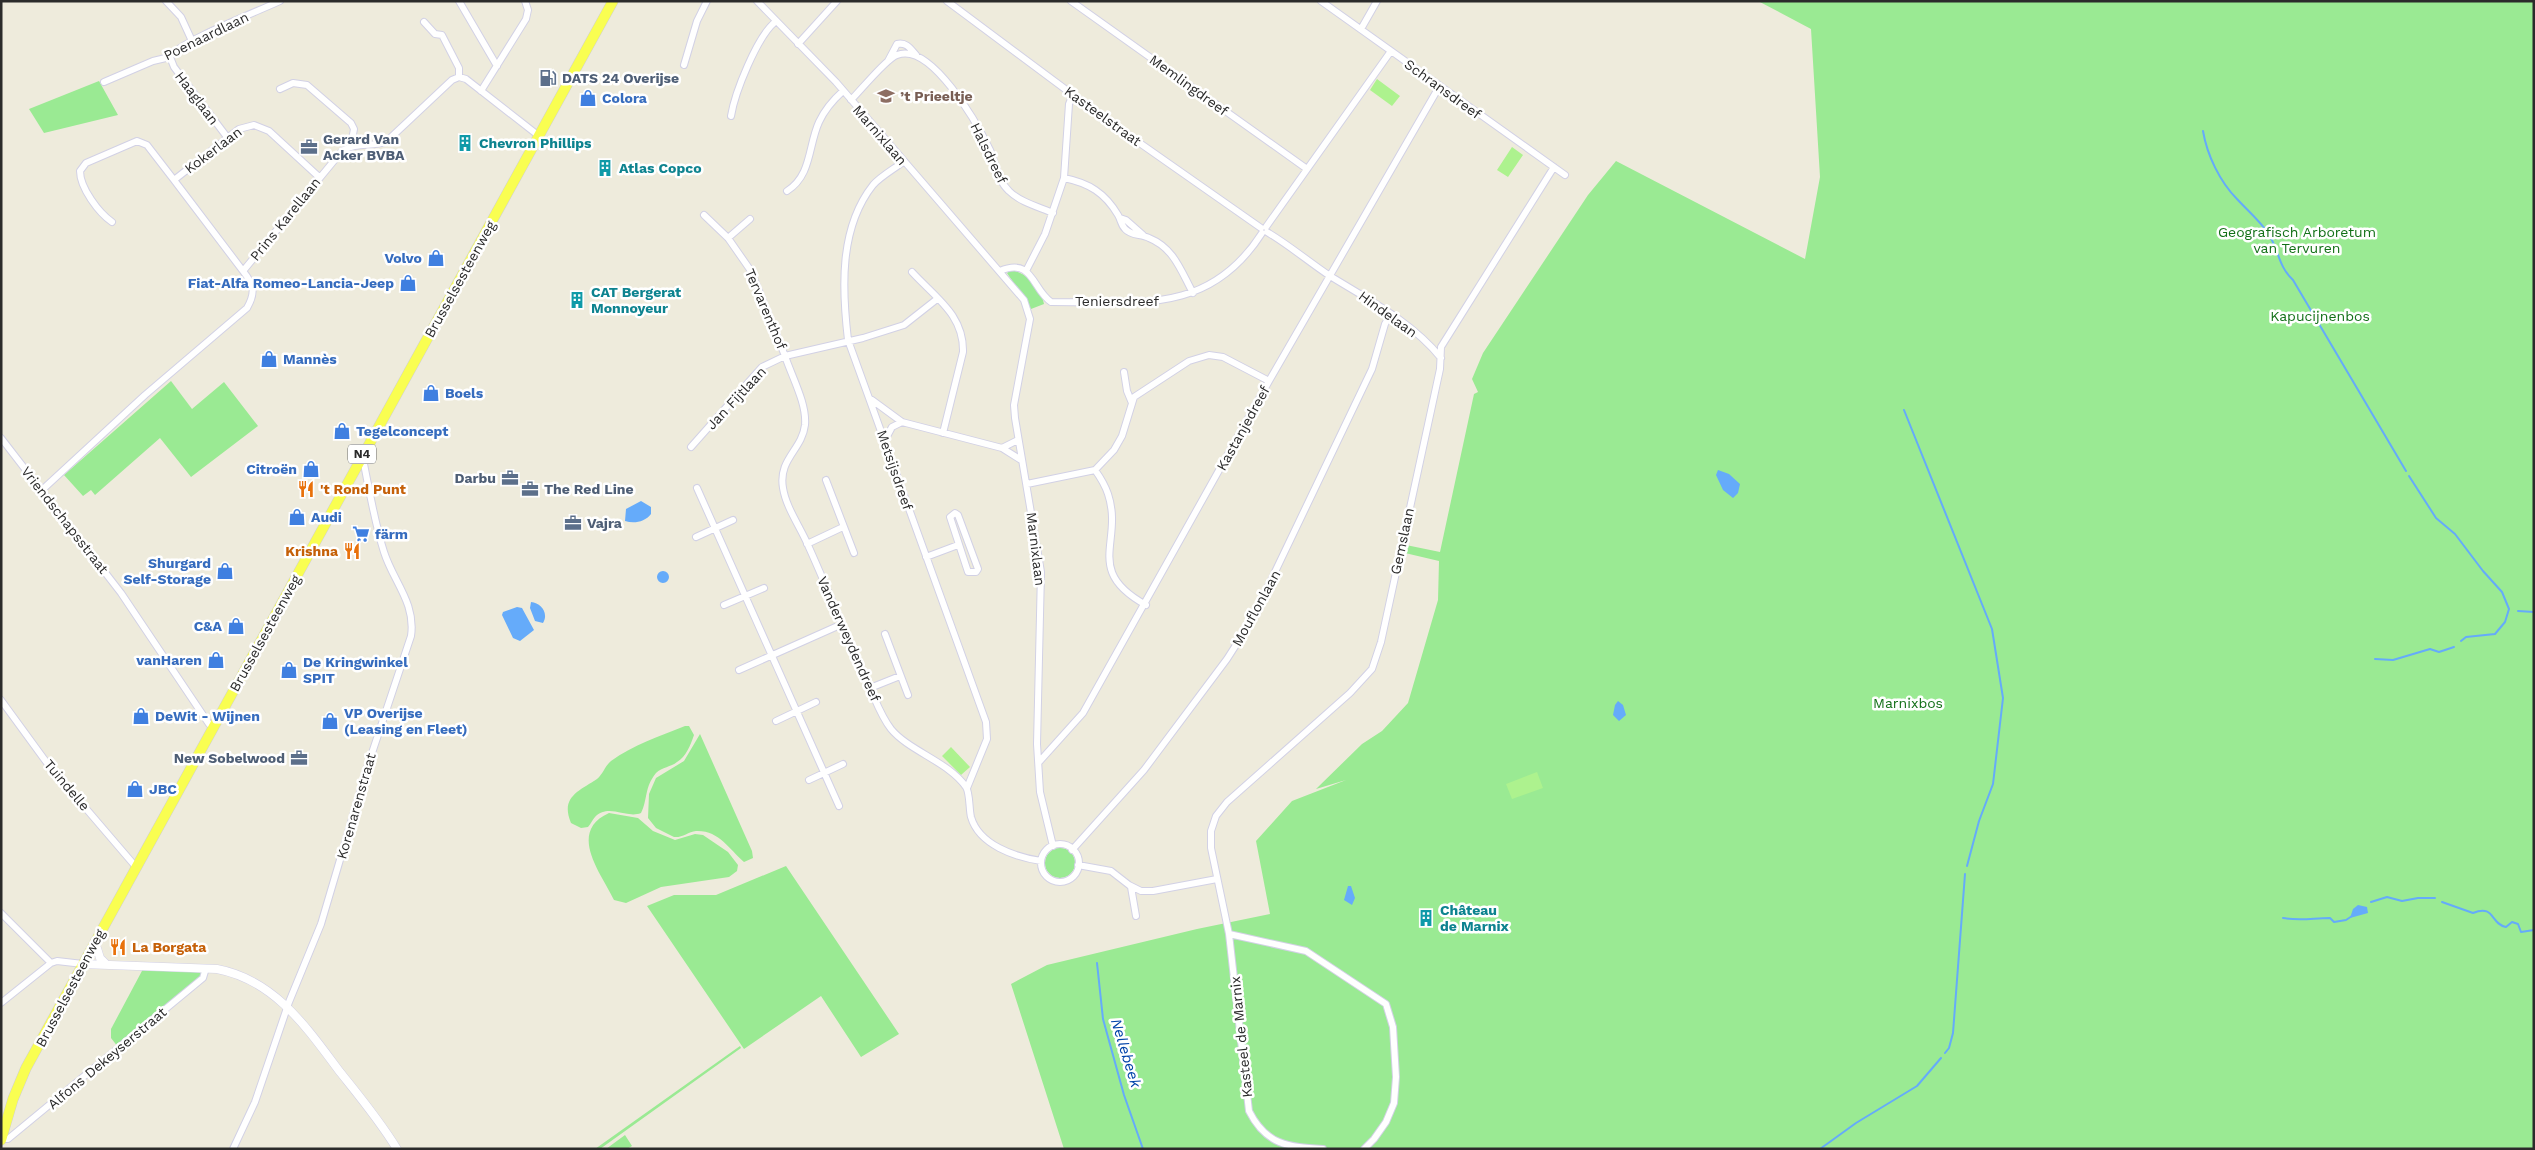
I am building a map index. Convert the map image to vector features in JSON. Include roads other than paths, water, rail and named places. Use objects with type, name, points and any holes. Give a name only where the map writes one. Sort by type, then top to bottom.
[{"type":"main road","name":"Brusselsesteenweg","points":[[1,1139],[13,1100],[26,1068],[613,1]]},
{"type":"street","points":[[166,1],[181,18],[192,41]]},
{"type":"street","name":"Poenaardlaan","points":[[104,82],[153,61],[170,57],[172,51],[280,1]]},
{"type":"street","points":[[459,1],[496,66]]},
{"type":"street","points":[[481,91],[526,19],[528,10],[525,1]]},
{"type":"street","points":[[684,65],[697,21],[707,1]]},
{"type":"street","name":"Marnixlaan","points":[[756,1],[843,91],[1024,300],[1030,319],[1014,405],[1018,440],[1041,572],[1037,744],[1040,792],[1053,846]]},
{"type":"street","points":[[798,44],[837,1]]},
{"type":"street","name":"Kasteelstraat","points":[[947,1],[1072,94],[1330,276]]},
{"type":"street","name":"Memlingdreef","points":[[1071,1],[1307,169]]},
{"type":"street","name":"Schransdreef","points":[[1321,1],[1439,87],[1565,175]]},
{"type":"street","points":[[1361,29],[1377,1]]},
{"type":"street","points":[[424,22],[435,34],[442,35],[459,68],[459,77]]},
{"type":"street","points":[[731,116],[736,94],[750,64],[768,28],[775,22]]},
{"type":"street","name":"Halsdreef","points":[[851,100],[888,60],[897,44],[905,44],[932,67],[956,93],[977,125],[991,153],[1000,180],[1009,192],[1020,199],[1053,213]]},
{"type":"street","name":"Teniersdreef","points":[[1026,271],[1037,283],[1043,297],[1051,302],[1165,301],[1192,293],[1220,278],[1236,265],[1264,230],[1391,51]]},
{"type":"street","points":[[888,60],[906,53],[917,56]]},
{"type":"street","name":"Haaglaan","points":[[170,57],[174,67],[227,137]]},
{"type":"street","points":[[459,77],[481,91],[539,136]]},
{"type":"street","points":[[280,89],[293,83],[307,85],[351,122],[354,129],[351,145],[375,146],[386,142],[452,80],[459,77]]},
{"type":"street","name":"Kastanjedreef","points":[[1039,762],[1084,713],[1268,381],[1439,87]]},
{"type":"street","points":[[788,191],[798,184],[806,170],[818,123],[828,107],[843,91]]},
{"type":"street","points":[[1000,271],[1008,268],[1026,271],[1053,213],[1064,178],[1069,104],[1072,94]]},
{"type":"street","name":"Kokerlaan","points":[[243,270],[174,180],[227,137],[244,126],[254,125],[264,128],[319,177]]},
{"type":"street","points":[[112,222],[103,216],[82,182],[80,171],[86,163],[137,141],[147,146],[174,180]]},
{"type":"street","name":"Prins Karellaan","points":[[42,490],[145,395],[247,308],[253,297],[254,289],[243,270],[319,177],[342,151],[351,145]]},
{"type":"street","name":"Metsijsdreef","points":[[904,162],[875,183],[866,196],[853,228],[844,265],[845,311],[848,340],[988,731],[982,753],[966,788]]},
{"type":"street","name":"Gemslaan","points":[[1217,879],[1211,839],[1211,831],[1216,816],[1227,802],[1350,693],[1372,669],[1382,642],[1444,339],[1554,167]]},
{"type":"street","points":[[1064,178],[1078,181],[1101,192],[1120,218],[1130,223],[1143,235],[1167,248],[1176,259],[1192,293]]},
{"type":"street","name":"Tervarenthof","points":[[704,215],[728,238],[751,270],[786,356]]},
{"type":"street","points":[[728,238],[750,219]]},
{"type":"street","points":[[912,272],[956,318],[964,339],[963,352],[943,433]]},
{"type":"street","name":"Hindelaan","points":[[1330,276],[1376,302],[1432,347],[1441,358]]},
{"type":"street","points":[[786,356],[904,325],[937,299]]},
{"type":"street","name":"Mouflonlaan","points":[[1072,850],[1144,770],[1227,659],[1252,620],[1372,369],[1384,324],[1391,314]]},
{"type":"street","points":[[1027,484],[1095,470],[1114,450],[1122,436],[1134,397],[1189,360],[1209,355],[1237,363],[1268,381]]},
{"type":"street","name":"Jan Fijtlaan","points":[[691,447],[762,367],[786,356]]},
{"type":"street","name":"Vanderweydendreef","points":[[786,356],[805,415],[804,427],[798,444],[783,468],[782,486],[785,498],[807,544],[840,625],[883,717],[901,739],[934,759],[966,788]]},
{"type":"street","points":[[1124,372],[1127,391],[1132,403]]},
{"type":"street","points":[[871,400],[902,422],[1002,448],[1022,460]]},
{"type":"street","points":[[885,440],[892,427],[902,422]]},
{"type":"street","name":"Vriendschapsstraat","points":[[1,438],[121,593],[209,724],[213,727]]},
{"type":"street","points":[[1002,448],[1018,440]]},
{"type":"street","name":"Korenarenstraat","points":[[233,1149],[255,1102],[288,1007],[328,902],[368,765],[412,630],[409,606],[383,552],[364,464],[359,460]]},
{"type":"street","points":[[1095,470],[1108,495],[1110,508],[1108,556],[1112,573],[1117,584],[1133,598],[1146,604]]},
{"type":"street","points":[[826,480],[854,553]]},
{"type":"street","points":[[697,488],[839,806]]},
{"type":"street","points":[[955,513],[958,515],[978,569],[976,572],[968,572],[958,545],[950,517],[955,513]]},
{"type":"street","points":[[696,538],[733,520]]},
{"type":"street","points":[[807,544],[843,527]]},
{"type":"street","points":[[926,557],[958,545]]},
{"type":"street","points":[[724,605],[764,588]]},
{"type":"street","points":[[739,670],[840,625]]},
{"type":"street","points":[[885,634],[908,695]]},
{"type":"street","points":[[870,688],[900,676]]},
{"type":"street","name":"Tuindelle","points":[[1,700],[47,763],[136,867]]},
{"type":"street","points":[[776,721],[816,702]]},
{"type":"street","points":[[809,780],[843,764]]},
{"type":"street","points":[[966,788],[972,820],[982,836],[1005,851],[1041,861]]},
{"type":"street","points":[[1062,845],[1072,850],[1076,855],[1078,865],[1071,878],[1057,882],[1046,876],[1042,869],[1041,861],[1044,853],[1053,846],[1062,845]]},
{"type":"street","points":[[1078,865],[1104,868],[1117,875],[1131,887],[1146,891],[1217,879]]},
{"type":"street","name":"Kasteel de Marnix","points":[[1217,879],[1229,934],[1249,1111],[1257,1127],[1272,1140],[1294,1147],[1323,1149]]},
{"type":"street","points":[[1131,887],[1136,916]]},
{"type":"street","points":[[1,913],[51,963]]},
{"type":"street","points":[[1229,934],[1306,951],[1386,1004],[1393,1027],[1396,1077],[1394,1103],[1386,1122],[1364,1149]]},
{"type":"street","points":[[95,942],[100,958],[106,964]]},
{"type":"street","points":[[1,1003],[51,963],[57,962],[206,968],[227,971],[245,977],[276,996],[288,1007],[374,1115],[396,1149]]},
{"type":"street","name":"Alfons Dekeyserstraat","points":[[1,1139],[8,1139],[16,1133],[203,978],[206,968]]},
{"type":"water","points":[[1718,470],[1729,474],[1740,484],[1738,493],[1733,498],[1723,490],[1716,475]]},
{"type":"water","points":[[641,501],[651,507],[651,514],[639,522],[625,521],[626,509]]},
{"type":"water","points":[[663,571],[669,577],[663,583],[657,577]]},
{"type":"water","points":[[531,602],[538,604],[543,609],[545,619],[543,623],[535,621],[530,608]]},
{"type":"water","points":[[517,607],[522,608],[534,630],[520,641],[513,638],[502,615],[503,612]]},
{"type":"water","points":[[1618,701],[1623,705],[1626,715],[1619,721],[1613,715]]},
{"type":"water","points":[[1348,886],[1351,886],[1355,898],[1352,905],[1344,900]]},
{"type":"water","points":[[2358,905],[2367,907],[2368,913],[2350,918],[2353,909]]},
{"type":"waterway","points":[[2203,131],[2215,168],[2225,185],[2268,233],[2284,269],[2293,280],[2406,471]]},
{"type":"waterway","points":[[1904,410],[1992,629],[2003,698],[1993,784],[1979,821],[1967,866]]},
{"type":"waterway","points":[[2409,476],[2436,518],[2455,534],[2483,571],[2502,592],[2509,609]]},
{"type":"waterway","points":[[2461,641],[2466,637],[2495,634],[2505,622],[2509,609]]},
{"type":"waterway","points":[[2518,611],[2534,612]]},
{"type":"waterway","points":[[2375,659],[2393,660],[2430,649],[2439,652],[2454,647]]},
{"type":"waterway","points":[[1945,1053],[1949,1048],[1953,1033],[1965,874]]},
{"type":"waterway","points":[[2371,902],[2387,897],[2402,901],[2418,898],[2435,898]]},
{"type":"waterway","points":[[2442,902],[2473,913],[2485,911],[2506,927],[2512,922],[2518,924],[2521,932],[2534,930]]},
{"type":"waterway","points":[[2283,918],[2330,918],[2334,922],[2346,920],[2352,916]]},
{"type":"waterway","name":"Nellebeek","points":[[1097,963],[1103,1019],[1124,1095],[1143,1149]]},
{"type":"waterway","points":[[1820,1149],[1856,1123],[1917,1086],[1941,1058]]},
{"type":"place","name":"DATS 24 Overijse","points":[[548,78]]},
{"type":"place","name":"’t Prieeltje","points":[[886,96]]},
{"type":"place","name":"Colora","points":[[588,98]]},
{"type":"place","name":"Chevron Phillips","points":[[465,143]]},
{"type":"place","name":"Gerard Van Acker BVBA","points":[[309,147]]},
{"type":"place","name":"Atlas Copco","points":[[605,168]]},
{"type":"place","name":"Volvo","points":[[436,258]]},
{"type":"place","name":"Fiat-Alfa Romeo-Lancia-Jeep","points":[[408,283]]},
{"type":"place","name":"CAT Bergerat Monnoyeur","points":[[577,300]]},
{"type":"place","name":"Mannès","points":[[269,359]]},
{"type":"place","name":"Boels","points":[[431,393]]},
{"type":"place","name":"Tegelconcept","points":[[342,431]]},
{"type":"place","name":"Citroën","points":[[311,469]]},
{"type":"place","name":"Darbu","points":[[510,478]]},
{"type":"place","name":"'t Rond Punt","points":[[306,489]]},
{"type":"place","name":"The Red Line","points":[[530,489]]},
{"type":"place","name":"Audi","points":[[297,517]]},
{"type":"place","name":"Vajra","points":[[573,523]]},
{"type":"place","name":"färm","points":[[361,534]]},
{"type":"place","name":"Krishna","points":[[352,551]]},
{"type":"place","name":"Shurgard Self-Storage","points":[[225,571]]},
{"type":"place","name":"C&A","points":[[236,626]]},
{"type":"place","name":"vanHaren","points":[[216,660]]},
{"type":"place","name":"De Kringwinkel SPIT","points":[[289,670]]},
{"type":"place","name":"DeWit - Wijnen","points":[[141,716]]},
{"type":"place","name":"VP Overijse (Leasing en Fleet)","points":[[330,721]]},
{"type":"place","name":"New Sobelwood","points":[[299,758]]},
{"type":"place","name":"JBC","points":[[135,789]]},
{"type":"place","name":"Château de Marnix","points":[[1426,918]]},
{"type":"place","name":"La Borgata","points":[[118,947]]},
{"type":"park label","name":"Geografisch Arboretum van Tervuren","points":[[2297,240]]},
{"type":"park label","name":"Kapucijnenbos","points":[[2320,316]]},
{"type":"park label","name":"Marnixbos","points":[[1908,703]]}]
